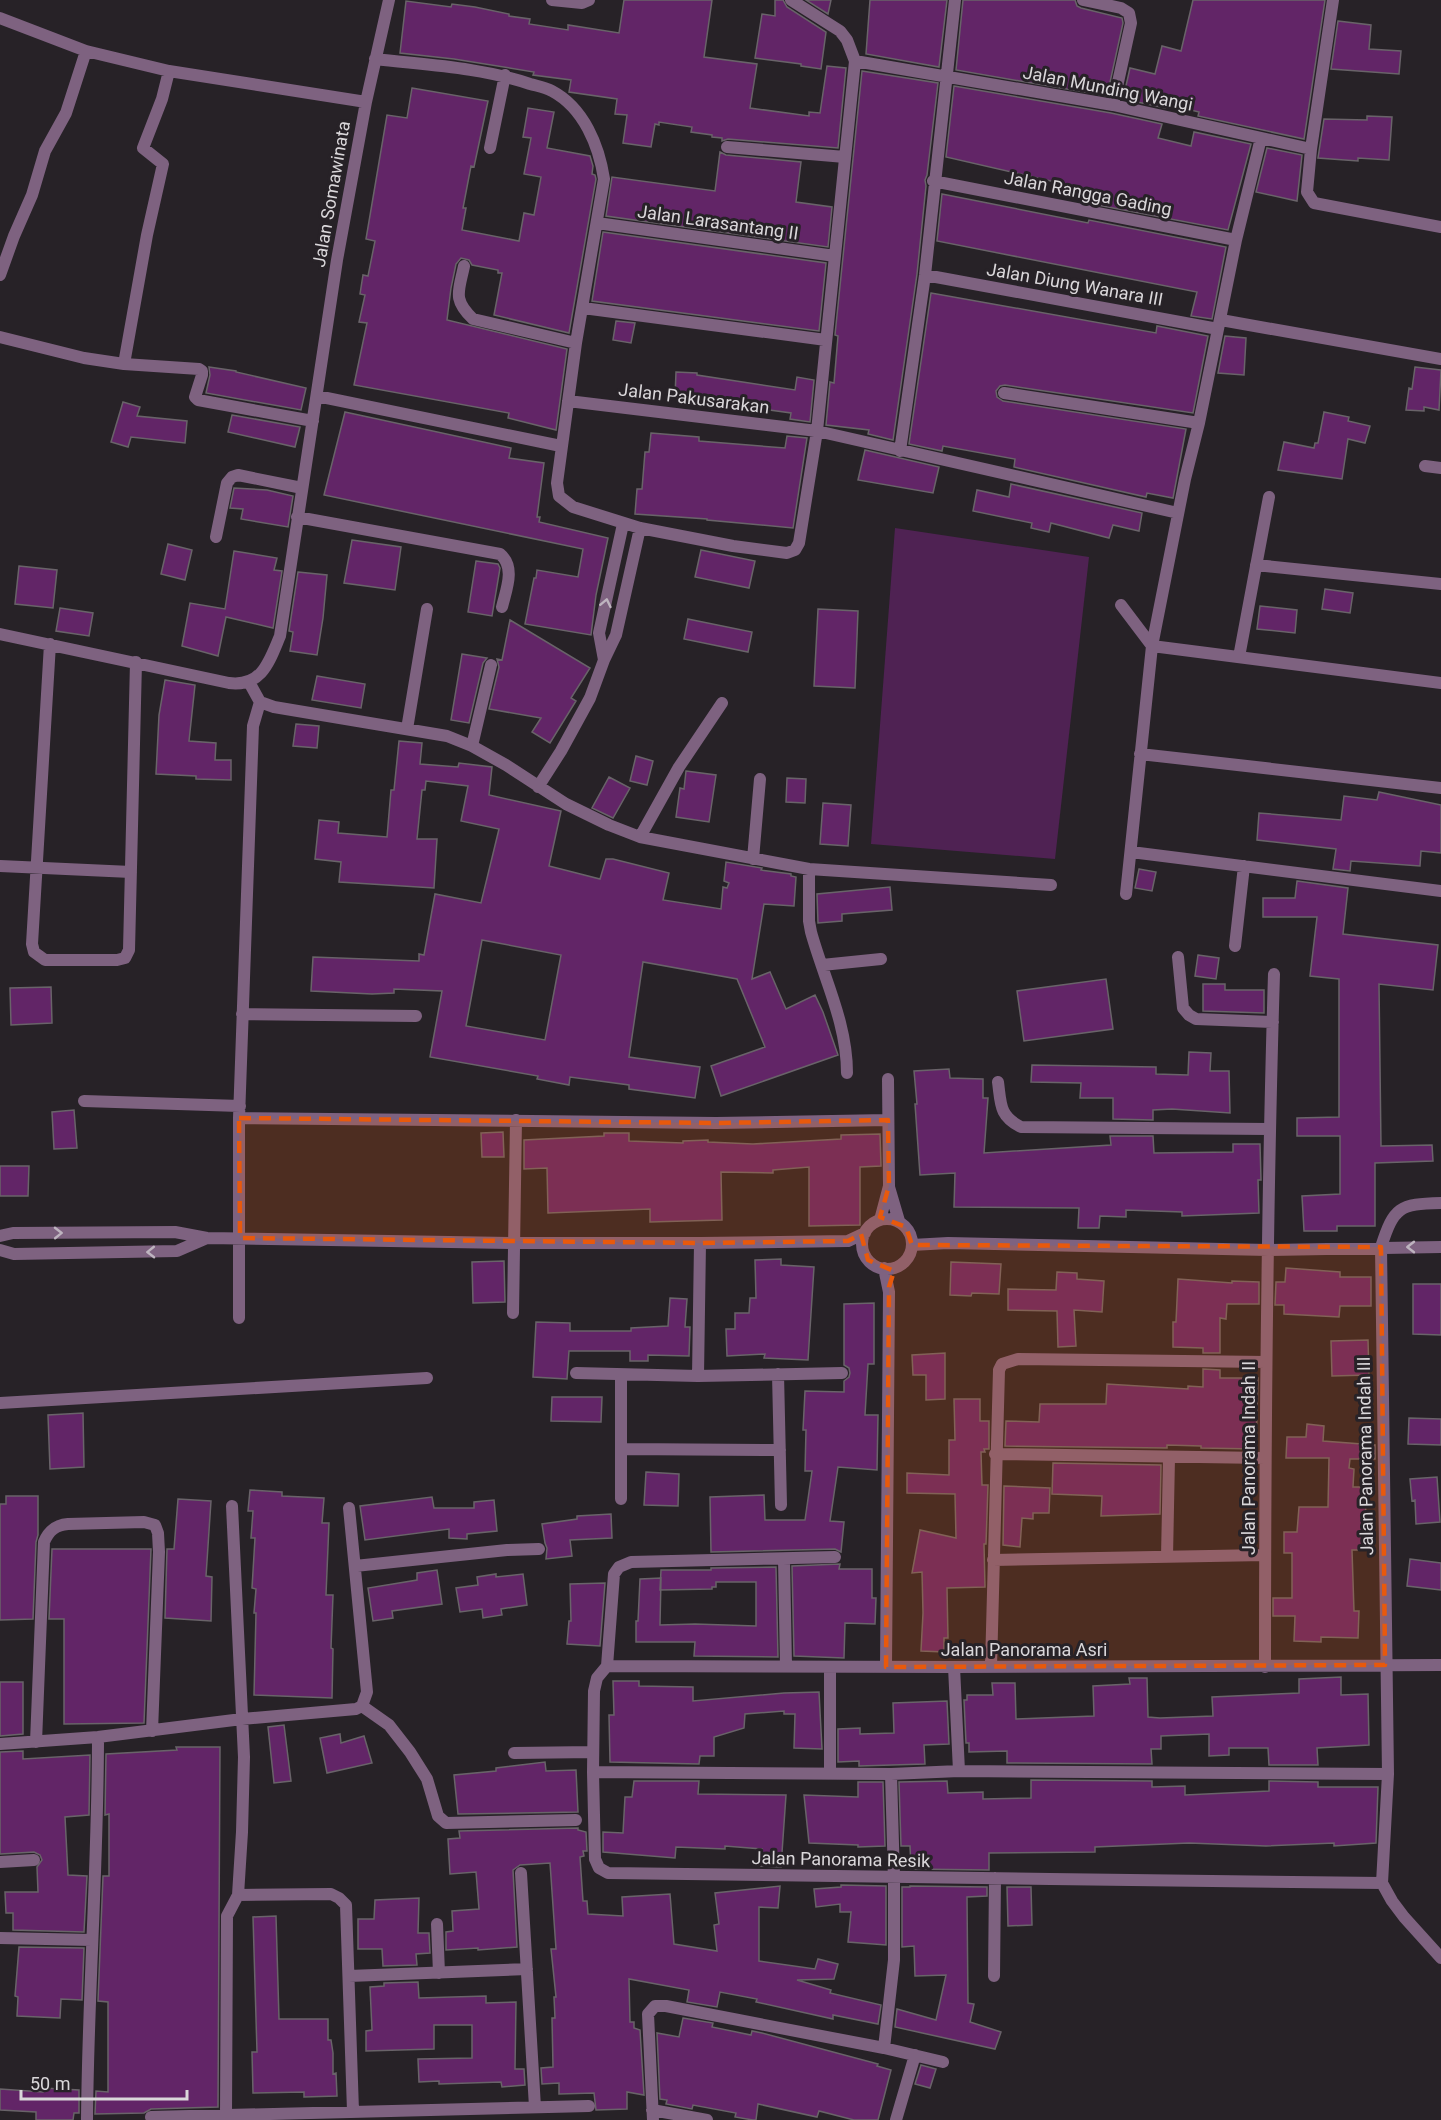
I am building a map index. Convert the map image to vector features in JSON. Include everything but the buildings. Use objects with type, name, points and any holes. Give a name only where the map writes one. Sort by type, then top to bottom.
[{"type":"street","name":"Jalan Somawinata","points":[[249,682],[264,671],[280,636],[337,260],[366,102],[389,0]]},
{"type":"street","points":[[552,0],[582,3],[589,0]]},
{"type":"street","points":[[375,58],[505,75],[552,91],[575,109],[589,130],[602,159],[604,179],[567,400],[557,483],[559,496],[573,507],[623,524],[733,546],[787,553],[795,550],[799,543],[816,431],[855,61],[848,40],[840,31],[791,0]]},
{"type":"street","points":[[900,451],[925,275],[933,181],[947,76],[954,0]]},
{"type":"street","points":[[1083,0],[1121,8],[1129,13],[1131,23],[1113,105]]},
{"type":"street","points":[[1333,0],[1311,149],[1307,192],[1314,203],[1441,227]]},
{"type":"street","points":[[0,18],[86,51],[169,71],[366,102]]},
{"type":"street","points":[[0,275],[32,195],[45,151],[66,112],[86,51]]},
{"type":"street","name":"Jalan Munding Wangi","points":[[855,61],[1113,105],[1311,149]]},
{"type":"street","points":[[124,364],[147,235],[163,164],[143,148],[162,99],[169,71]]},
{"type":"street","points":[[490,148],[505,75]]},
{"type":"street","points":[[1126,894],[1152,646],[1236,240],[1261,138]]},
{"type":"street","points":[[726,147],[845,157]]},
{"type":"street","name":"Jalan Rangga Gading","points":[[933,181],[1236,240]]},
{"type":"street","name":"Jalan Larasantang II","points":[[597,223],[835,256]]},
{"type":"street","points":[[464,266],[458,297],[460,307],[473,319],[576,343]]},
{"type":"street","name":"Jalan Diung Wanara III","points":[[925,275],[1441,359]]},
{"type":"street","points":[[583,308],[826,340]]},
{"type":"street","points":[[0,337],[84,358],[124,364],[199,369],[202,375],[195,398],[198,400],[313,421]]},
{"type":"street","points":[[1004,393],[1199,423]]},
{"type":"street","points":[[317,396],[561,446]]},
{"type":"street","name":"Jalan Pakusarakan","points":[[567,400],[816,431],[1178,513]]},
{"type":"street","points":[[1425,466],[1441,468]]},
{"type":"street","points":[[216,537],[227,483],[232,477],[238,476],[302,488]]},
{"type":"street","points":[[1239,657],[1269,497]]},
{"type":"street","points":[[297,516],[500,554],[507,560],[510,570],[502,607]]},
{"type":"street","points":[[604,660],[599,633],[623,524]]},
{"type":"street","points":[[538,787],[590,698],[616,635],[640,528]]},
{"type":"street","points":[[1256,565],[1441,584]]},
{"type":"street","points":[[1121,605],[1152,646],[1441,683]]},
{"type":"street","points":[[407,729],[427,609]]},
{"type":"street","points":[[0,634],[229,683],[249,682],[260,702],[274,707],[447,736],[472,746],[507,765],[566,804],[640,837],[809,869],[1051,885]]},
{"type":"street","points":[[50,644],[32,944],[34,952],[45,960],[117,960],[125,958],[129,950],[136,662]]},
{"type":"street","points":[[472,746],[491,665]]},
{"type":"street","points":[[239,1318],[239,1112],[242,1014],[253,726],[260,702]]},
{"type":"street","points":[[640,837],[679,767],[722,703]]},
{"type":"street","points":[[1140,754],[1441,788]]},
{"type":"street","points":[[753,859],[760,779]]},
{"type":"street","points":[[1131,852],[1441,891]]},
{"type":"street","points":[[0,866],[131,872]]},
{"type":"street","points":[[1235,946],[1244,866]]},
{"type":"street","points":[[809,869],[809,921],[844,1034],[847,1073]]},
{"type":"street","points":[[1178,957],[1183,1008],[1189,1015],[1196,1019],[1273,1022]]},
{"type":"street","points":[[822,965],[881,959]]},
{"type":"street","name":"Jalan Panorama Indah II","points":[[1265,1667],[1269,1129],[1274,974]]},
{"type":"street","points":[[242,1014],[416,1016]]},
{"type":"street","points":[[888,1079],[889,1186],[899,1221]]},
{"type":"street","points":[[998,1082],[1003,1112],[1010,1122],[1021,1127],[1269,1129]]},
{"type":"street","points":[[84,1101],[239,1112],[516,1120],[716,1123],[888,1120]]},
{"type":"street","points":[[513,1313],[516,1120]]},
{"type":"street","points":[[879,1220],[889,1186]]},
{"type":"street","points":[[1381,1247],[1389,1222],[1400,1209],[1412,1203],[1441,1203]]},
{"type":"street","points":[[879,1220],[899,1221],[906,1227],[911,1241],[910,1255],[903,1262],[890,1268],[876,1266],[868,1260],[864,1252],[862,1242],[865,1233],[879,1220]]},
{"type":"street","points":[[0,1236],[13,1233],[175,1232],[207,1238],[513,1243],[700,1243],[848,1241],[865,1233]]},
{"type":"street","points":[[0,1250],[14,1254],[177,1251],[207,1238]]},
{"type":"street","points":[[848,1241],[864,1252]]},
{"type":"street","points":[[911,1241],[1268,1250],[1441,1247]]},
{"type":"street","points":[[698,1376],[700,1243]]},
{"type":"street","name":"Jalan Panorama Indah III","points":[[1381,1247],[1388,1774],[1382,1883]]},
{"type":"street","points":[[886,1667],[890,1268]]},
{"type":"street","points":[[991,1667],[995,1454],[999,1370],[1002,1364],[1018,1359],[1266,1362]]},
{"type":"street","points":[[576,1373],[698,1376],[842,1373]]},
{"type":"street","points":[[778,1374],[781,1505]]},
{"type":"street","points":[[621,1375],[621,1499]]},
{"type":"street","points":[[0,1403],[427,1378]]},
{"type":"street","points":[[622,1449],[780,1450]]},
{"type":"street","points":[[995,1454],[1265,1458]]},
{"type":"street","points":[[1167,1557],[1169,1458]]},
{"type":"street","points":[[226,2115],[227,1916],[238,1895],[244,1757],[232,1506]]},
{"type":"street","points":[[0,1744],[98,1737],[242,1719],[356,1710],[362,1706],[367,1692],[349,1508]]},
{"type":"street","points":[[36,1742],[44,1542],[53,1528],[58,1525],[144,1522],[155,1525],[159,1552],[152,1731]]},
{"type":"street","points":[[355,1566],[507,1550],[540,1550]]},
{"type":"street","points":[[993,1560],[1265,1555]]},
{"type":"street","points":[[786,1666],[784,1559],[835,1557]]},
{"type":"street","name":"Jalan Panorama Resik","points":[[784,1559],[631,1562],[620,1567],[614,1574],[607,1665],[597,1678],[594,1691],[592,1772],[595,1859],[599,1868],[608,1874],[1382,1883]]},
{"type":"street","name":"Jalan Panorama Asri","points":[[607,1665],[1265,1667],[1441,1665]]},
{"type":"street","points":[[830,1667],[830,1773]]},
{"type":"street","points":[[954,1667],[959,1771]]},
{"type":"street","points":[[362,1706],[389,1725],[410,1752],[427,1779],[438,1816],[446,1823],[576,1820]]},
{"type":"street","points":[[87,2120],[88,2024],[98,1809],[98,1737]]},
{"type":"street","points":[[514,1753],[593,1752]]},
{"type":"street","points":[[592,1772],[891,1774],[959,1771],[1388,1774]]},
{"type":"street","points":[[884,2048],[892,1984],[894,1879],[891,1774]]},
{"type":"street","points":[[0,1862],[34,1860]]},
{"type":"street","points":[[521,1873],[535,2107]]},
{"type":"street","points":[[994,1976],[995,1878]]},
{"type":"street","points":[[1382,1883],[1404,1917],[1441,1958]]},
{"type":"street","points":[[238,1895],[331,1894],[346,1905],[353,2111]]},
{"type":"street","points":[[437,1924],[439,1973]]},
{"type":"street","points":[[0,1938],[92,1940]]},
{"type":"street","points":[[349,1976],[527,1969]]},
{"type":"street","points":[[707,2120],[652,2115],[648,2014],[655,2006],[666,2006],[884,2048],[943,2062]]},
{"type":"street","points":[[896,2120],[915,2055]]},
{"type":"street","points":[[151,2117],[589,2106]]},
{"type":"highlighted area","points":[[239,1118],[716,1123],[888,1120],[889,1186],[880,1217],[906,1227],[912,1245],[1381,1247],[1385,1665],[886,1667],[889,1287],[894,1271],[868,1260],[861,1234],[848,1241],[700,1243],[240,1238]]},
{"type":"shaded area","points":[[895,528],[1089,557],[1055,859],[871,844]]}]
